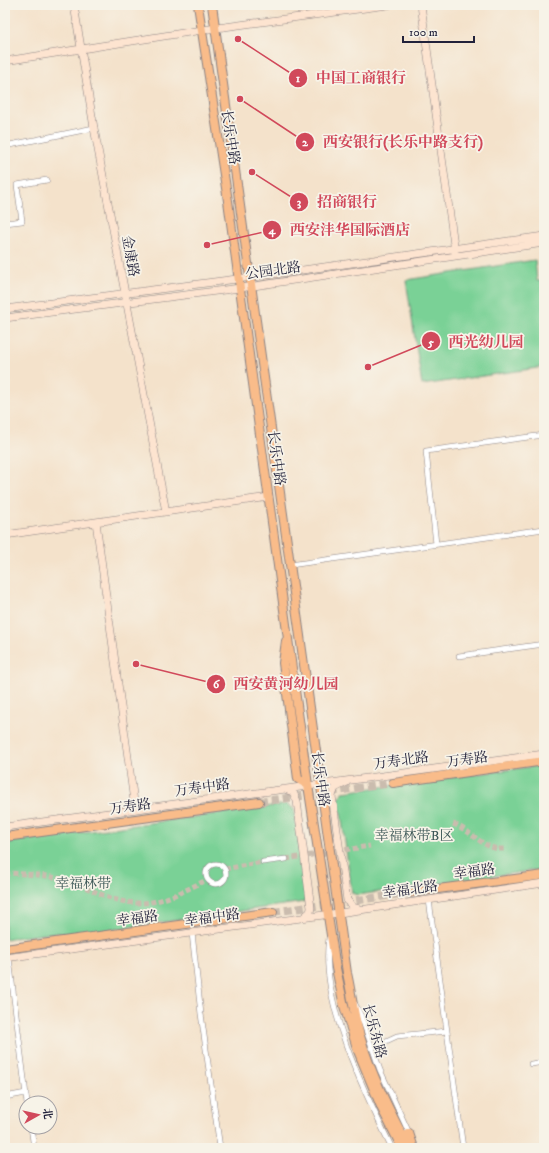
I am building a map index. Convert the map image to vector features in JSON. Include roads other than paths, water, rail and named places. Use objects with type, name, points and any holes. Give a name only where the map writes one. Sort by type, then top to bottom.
[{"type":"main road","name":"金康路","points":[[74,5],[80,48],[124,294],[166,512]]},
{"type":"main road","name":"长乐中路","points":[[198,5],[239,279],[327,914]]},
{"type":"main road","name":"长乐中路","points":[[212,5],[339,913]]},
{"type":"main road","points":[[5,61],[215,28],[388,5]]},
{"type":"main road","points":[[421,5],[456,256]]},
{"type":"main road","name":"公园北路","points":[[5,309],[239,279],[544,236]]},
{"type":"main road","name":"公园北路","points":[[5,318],[240,288],[544,244]]},
{"type":"main road","points":[[5,535],[269,497]]},
{"type":"main road","points":[[96,522],[135,809]]},
{"type":"main road","points":[[283,601],[295,599]]},
{"type":"main road","name":"万寿北路","points":[[308,785],[544,754]]},
{"type":"main road","name":"万寿路","points":[[393,783],[544,761]]},
{"type":"main road","points":[[355,779],[335,788],[332,796],[347,900],[353,906],[363,910]]},
{"type":"main road","name":"万寿中路","points":[[5,828],[308,785]]},
{"type":"main road","points":[[282,789],[293,792],[297,801],[312,908],[304,918]]},
{"type":"main road","name":"万寿路","points":[[5,837],[259,802]]},
{"type":"main road","points":[[15,826],[70,828]]},
{"type":"main road","name":"幸福路","points":[[408,893],[544,874]]},
{"type":"main road","name":"幸福北路","points":[[327,914],[544,883]]},
{"type":"main road","name":"幸福路","points":[[5,949],[273,912]]},
{"type":"main road","name":"长乐东路","points":[[339,913],[356,1023],[367,1058],[409,1148]]},
{"type":"main road","name":"长乐东路","points":[[327,914],[340,990],[350,1029],[367,1075],[400,1145]]},
{"type":"main road","name":"幸福中路","points":[[7,958],[327,914]]},
{"type":"main road","points":[[410,1133],[414,1148]]},
{"type":"street","points":[[5,146],[94,128]]},
{"type":"street","points":[[5,223],[22,221],[18,185],[47,180]]},
{"type":"street","points":[[436,544],[426,452],[544,435]]},
{"type":"street","points":[[290,565],[544,529]]},
{"type":"street","points":[[459,656],[544,644]]},
{"type":"street","points":[[264,862],[286,859]]},
{"type":"street","points":[[430,900],[463,1148]]},
{"type":"street","points":[[192,933],[200,1014],[220,1148]]},
{"type":"street","points":[[330,933],[326,954],[342,1029],[358,1074],[392,1148]]},
{"type":"street","points":[[5,1096],[26,1093],[7,958]]},
{"type":"street","points":[[353,1002],[361,1016],[372,1048],[417,1148]]},
{"type":"street","points":[[372,1048],[397,1036],[447,1031]]},
{"type":"street","points":[[531,1064],[544,1062]]},
{"type":"street","points":[[32,1135],[34,1148]]},
{"type":"tunnel","points":[[259,802],[393,783]]},
{"type":"tunnel","points":[[453,824],[489,846],[504,849]]},
{"type":"tunnel","points":[[286,859],[370,846]]},
{"type":"tunnel","points":[[225,869],[263,862]]},
{"type":"tunnel","points":[[5,873],[51,877],[69,881],[117,900],[133,903],[151,902],[168,898],[208,879]]},
{"type":"tunnel","points":[[273,912],[408,893]]},
{"type":"place","name":"中国工商银行","points":[[238,39]]},
{"type":"place","name":"西安银行(长乐中路支行)","points":[[240,99]]},
{"type":"place","name":"招商银行","points":[[252,172]]},
{"type":"place","name":"西安沣华国际酒店","points":[[207,245]]},
{"type":"place","name":"西光幼儿园","points":[[368,367]]},
{"type":"place","name":"西安黄河幼儿园","points":[[136,664]]},
{"type":"park label","name":"幸福林带B区","points":[[414,835]]},
{"type":"park label","name":"幸福林带","points":[[83,883]]}]
